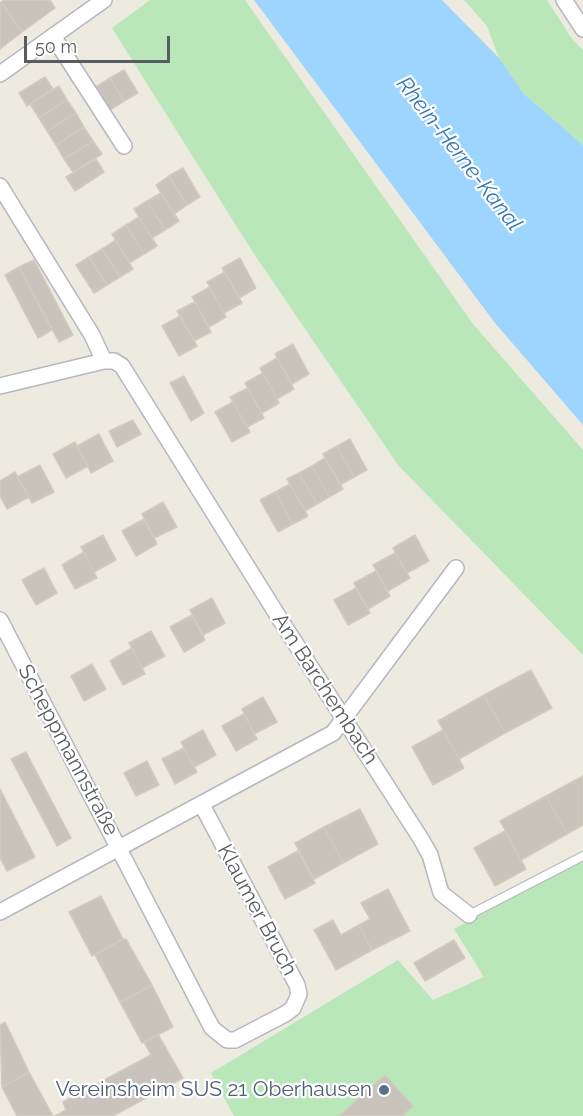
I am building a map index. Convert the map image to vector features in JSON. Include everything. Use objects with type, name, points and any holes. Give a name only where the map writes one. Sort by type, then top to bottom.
[{"type":"street","points":[[0,74],[104,0]]},
{"type":"street","points":[[564,0],[583,29]]},
{"type":"street","points":[[53,36],[124,146]]},
{"type":"street","points":[[0,186],[92,335],[104,361],[0,386]]},
{"type":"street","name":"Am Barchembach","points":[[104,361],[122,366],[430,855],[441,893],[469,915]]},
{"type":"street","points":[[0,912],[333,733],[456,568]]},
{"type":"street","name":"Scheppmannstraße","points":[[0,620],[118,848]]},
{"type":"street","name":"Klaumer Bruch","points":[[118,848],[212,1028],[227,1040],[243,1038],[293,1008],[299,994],[297,986],[202,805]]},
{"type":"lane","name":"Am Barchembach","points":[[469,915],[583,856]]},
{"type":"green space","points":[[150,0],[245,0],[473,324],[583,450],[583,655],[398,465],[254,254],[112,28]]},
{"type":"green space","points":[[464,0],[547,0],[572,39],[583,50],[583,145],[524,94],[499,58],[487,26]]},
{"type":"green space","points":[[583,857],[583,1116],[234,1116],[211,1073],[398,960],[433,1000],[484,977],[454,929]]},
{"type":"water","name":"Rhein-Herne-Kanal","points":[[254,0],[442,0],[499,58],[524,94],[583,145],[583,425],[495,323]]},
{"type":"building","points":[[4,0],[50,0],[55,8],[22,32],[1,2]]},
{"type":"building","points":[[0,3],[22,32],[0,49]]},
{"type":"building","points":[[124,70],[138,93],[124,101],[110,78]]},
{"type":"building","points":[[45,77],[53,89],[27,106],[19,93]]},
{"type":"building","points":[[110,78],[124,101],[110,110],[96,87]]},
{"type":"building","points":[[59,86],[67,100],[39,118],[30,104]]},
{"type":"building","points":[[67,100],[76,113],[47,131],[39,118]]},
{"type":"building","points":[[76,113],[84,127],[56,145],[47,131]]},
{"type":"building","points":[[84,127],[93,141],[64,159],[56,145]]},
{"type":"building","points":[[93,141],[102,154],[73,172],[64,159]]},
{"type":"building","points":[[96,159],[104,172],[75,191],[66,177]]},
{"type":"building","points":[[183,168],[200,197],[187,205],[169,176]]},
{"type":"building","points":[[169,176],[187,205],[174,214],[156,185]]},
{"type":"building","points":[[161,193],[179,221],[165,230],[147,201]]},
{"type":"building","points":[[147,201],[165,230],[152,238],[134,209]]},
{"type":"building","points":[[139,217],[157,246],[144,254],[126,225]]},
{"type":"building","points":[[126,225],[144,254],[129,263],[112,234]]},
{"type":"building","points":[[116,240],[133,269],[120,277],[102,249]]},
{"type":"building","points":[[102,249],[120,277],[107,285],[89,257]]},
{"type":"building","points":[[89,257],[107,285],[94,293],[76,265]]},
{"type":"building","points":[[240,258],[256,288],[239,298],[222,268]]},
{"type":"building","points":[[34,260],[73,335],[59,342],[19,267]]},
{"type":"building","points":[[19,267],[52,330],[38,338],[5,275]]},
{"type":"building","points":[[225,272],[242,303],[224,313],[207,282]]},
{"type":"building","points":[[210,287],[226,317],[209,327],[192,297]]},
{"type":"building","points":[[195,302],[211,332],[194,341],[177,311]]},
{"type":"building","points":[[180,316],[197,346],[179,356],[162,326]]},
{"type":"building","points":[[293,344],[309,374],[292,384],[275,354]]},
{"type":"building","points":[[277,358],[294,389],[277,399],[260,368]]},
{"type":"building","points":[[263,373],[279,403],[262,413],[245,383]]},
{"type":"building","points":[[184,376],[204,413],[191,421],[170,383]]},
{"type":"building","points":[[248,388],[264,418],[247,427],[230,397]]},
{"type":"building","points":[[233,402],[250,432],[232,442],[215,412]]},
{"type":"building","points":[[133,420],[141,434],[117,447],[109,431]]},
{"type":"building","points":[[99,434],[113,461],[91,473],[77,446]]},
{"type":"building","points":[[350,439],[367,470],[354,477],[337,446]]},
{"type":"building","points":[[75,442],[88,466],[66,478],[53,454]]},
{"type":"building","points":[[337,446],[354,477],[340,485],[323,454]]},
{"type":"building","points":[[325,458],[343,489],[329,497],[312,466]]},
{"type":"building","points":[[40,465],[54,492],[32,503],[17,477]]},
{"type":"building","points":[[312,466],[329,497],[317,504],[299,473]]},
{"type":"building","points":[[15,472],[29,497],[7,509],[0,496],[0,481]]},
{"type":"building","points":[[299,473],[317,504],[305,511],[287,479]]},
{"type":"building","points":[[290,484],[308,516],[293,524],[275,492]]},
{"type":"building","points":[[275,492],[293,524],[278,532],[260,500]]},
{"type":"building","points":[[163,502],[177,527],[154,538],[142,514]]},
{"type":"building","points":[[144,519],[157,544],[136,556],[122,531]]},
{"type":"building","points":[[103,535],[116,560],[94,572],[81,547]]},
{"type":"building","points":[[415,535],[429,561],[407,573],[393,548]]},
{"type":"building","points":[[84,552],[97,578],[75,589],[62,565]]},
{"type":"building","points":[[395,553],[410,578],[388,591],[373,565]]},
{"type":"building","points":[[44,568],[57,593],[36,605],[22,580]]},
{"type":"building","points":[[376,571],[390,596],[368,609],[354,583]]},
{"type":"building","points":[[356,588],[370,613],[348,625],[334,600]]},
{"type":"building","points":[[212,598],[225,623],[203,635],[190,610]]},
{"type":"building","points":[[192,615],[205,640],[184,652],[170,627]]},
{"type":"building","points":[[151,631],[165,656],[142,668],[129,643]]},
{"type":"building","points":[[132,648],[145,674],[123,685],[110,661]]},
{"type":"building","points":[[92,664],[106,689],[84,701],[71,676]]},
{"type":"building","points":[[531,670],[552,708],[505,733],[484,695]]},
{"type":"building","points":[[484,695],[505,733],[459,759],[438,721]]},
{"type":"building","points":[[263,697],[277,722],[254,734],[242,709]]},
{"type":"building","points":[[244,714],[257,739],[236,751],[222,726]]},
{"type":"building","points":[[203,730],[216,755],[194,767],[181,742]]},
{"type":"building","points":[[443,730],[464,768],[433,785],[412,747]]},
{"type":"building","points":[[184,748],[197,772],[175,784],[162,759]]},
{"type":"building","points":[[26,752],[71,838],[57,846],[11,759]]},
{"type":"building","points":[[147,761],[159,785],[136,796],[124,773]]},
{"type":"building","points":[[583,776],[583,825],[567,834],[546,796]]},
{"type":"building","points":[[0,789],[35,857],[7,871],[0,858]]},
{"type":"building","points":[[546,796],[567,834],[521,860],[500,821]]},
{"type":"building","points":[[360,809],[378,844],[343,863],[324,827]]},
{"type":"building","points":[[324,827],[343,863],[314,879],[295,843]]},
{"type":"building","points":[[505,831],[526,869],[495,886],[474,848]]},
{"type":"building","points":[[298,851],[315,883],[285,899],[268,867]]},
{"type":"building","points":[[388,889],[410,931],[372,950],[359,925],[370,919],[361,903]]},
{"type":"building","points":[[101,896],[123,939],[92,956],[69,912]]},
{"type":"building","points":[[333,920],[341,935],[359,925],[372,950],[336,970],[314,930]]},
{"type":"building","points":[[126,939],[152,985],[120,1002],[95,955]]},
{"type":"building","points":[[454,940],[465,958],[425,981],[414,963]]},
{"type":"building","points":[[152,985],[173,1027],[142,1043],[120,1002]]},
{"type":"building","points":[[5,1022],[29,1072],[2,1087],[0,1025]]},
{"type":"building","points":[[158,1034],[183,1078],[113,1116],[55,1116],[66,1110],[63,1102],[151,1055],[144,1042]]},
{"type":"building","points":[[29,1072],[53,1116],[17,1116],[2,1087]]},
{"type":"building","name":"Vereinsheim SUS 21 Oberhausen","points":[[385,1075],[413,1106],[402,1116],[339,1116]]},
{"type":"place","name":"Vereinsheim SUS 21 Oberhausen","points":[[384,1090]]}]
